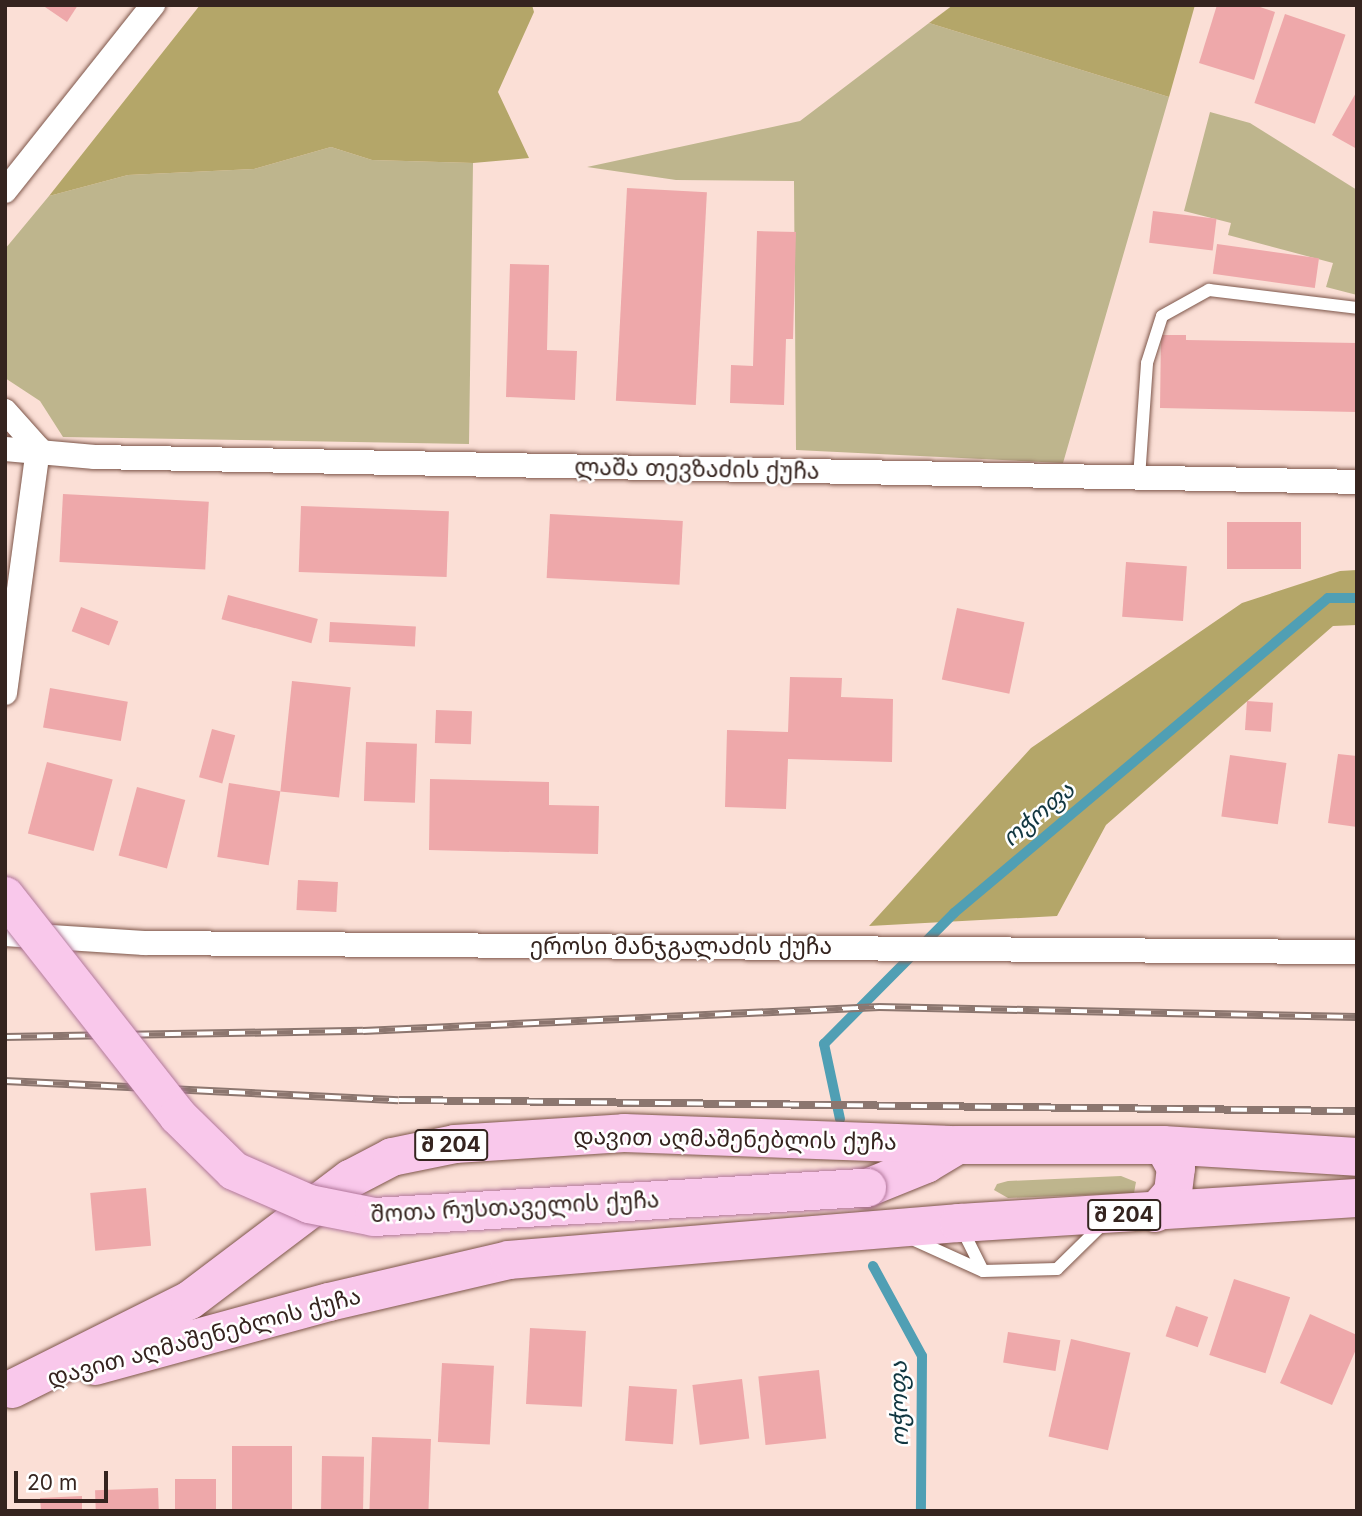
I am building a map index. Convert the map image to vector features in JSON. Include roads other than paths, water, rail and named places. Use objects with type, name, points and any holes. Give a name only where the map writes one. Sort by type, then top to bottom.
[{"type":"main road","name":"შოთა რუსთაველის ქუჩა","points":[[5,896],[178,1116],[234,1171],[309,1204],[374,1217],[867,1188],[926,1164],[958,1145]]},
{"type":"main road","name":"დავით აღმაშენებლის ქუჩა","points":[[9,1390],[190,1300],[350,1179],[392,1157],[455,1144],[624,1133],[958,1145],[1163,1145],[1357,1157]]},
{"type":"main road","points":[[1155,1213],[1172,1192],[1176,1168],[1163,1145]]},
{"type":"main road","name":"შოთა რუსთაველის ქუჩა","points":[[867,1188],[959,1223]]},
{"type":"main road","name":"დავით აღმაშენებლის ქუჩა","points":[[9,1390],[329,1302],[509,1260],[959,1223],[1155,1213],[1357,1198]]},
{"type":"street","points":[[5,191],[153,5]]},
{"type":"street","points":[[5,411],[38,448],[5,693]]},
{"type":"street","name":"ლაშა თევზაძის ქუჩა","points":[[5,449],[38,448],[95,457],[1357,482]]},
{"type":"street","name":"ეროსი მანჯგალაძის ქუჩა","points":[[5,934],[144,943],[1357,952]]},
{"type":"lane","points":[[1139,478],[1147,363],[1162,316],[1209,290],[1357,308]]},
{"type":"lane","points":[[891,1229],[983,1271],[1056,1269],[1112,1215]]},
{"type":"lane","points":[[959,1223],[983,1271]]},
{"type":"waterway","name":"ოჭოფა","points":[[840,1119],[824,1044],[954,913],[1328,598],[1357,598]]},
{"type":"waterway","name":"ოჭოფა","points":[[873,1266],[922,1356],[921,1511]]},
{"type":"railway","points":[[5,1037],[363,1031],[879,1007],[1357,1017]]},
{"type":"railway","points":[[5,1081],[399,1100],[1357,1111]]}]
